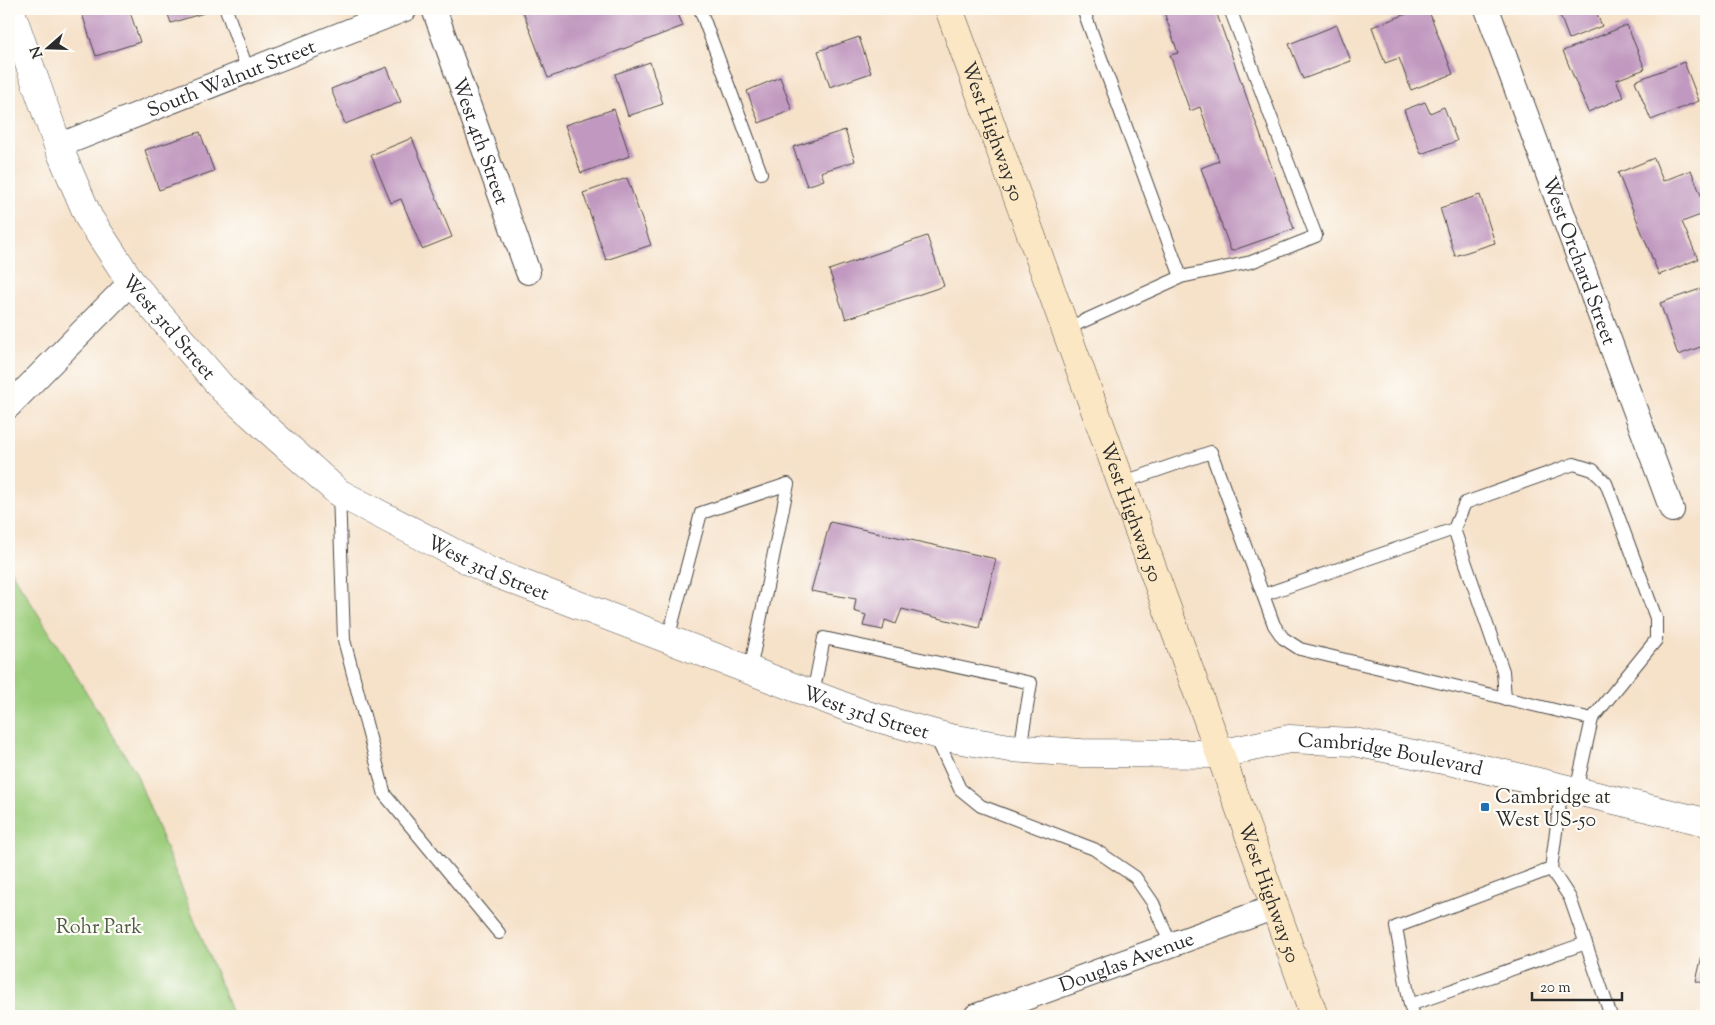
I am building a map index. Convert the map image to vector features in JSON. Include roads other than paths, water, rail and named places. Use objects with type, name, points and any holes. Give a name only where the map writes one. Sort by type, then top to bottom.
[{"type":"main road","name":"West Highway 50","points":[[949,9],[1314,1016]]},
{"type":"street","name":"West 3rd Street","points":[[10,9],[58,146],[89,218],[130,282],[224,390],[339,493],[489,571],[867,715],[950,738],[1020,749],[1081,754],[1220,754]]},
{"type":"street","name":"South Walnut Street","points":[[58,146],[405,9]]},
{"type":"street","name":"West 4th Street","points":[[434,9],[528,272]]},
{"type":"street","name":"West Orchard Street","points":[[1487,9],[1672,510]]},
{"type":"street","points":[[9,406],[130,282]]},
{"type":"street","name":"Cambridge Boulevard","points":[[1220,754],[1289,739],[1354,742],[1406,751],[1706,822]]},
{"type":"street","name":"Douglas Avenue","points":[[976,1016],[1275,907]]},
{"type":"lane","points":[[226,9],[248,71]]},
{"type":"lane","points":[[700,9],[761,173]]},
{"type":"lane","points":[[1083,9],[1181,277]]},
{"type":"lane","points":[[1066,329],[1181,277],[1252,262],[1316,236],[1230,9]]},
{"type":"lane","points":[[1122,483],[1211,452],[1274,625],[1283,638],[1300,649],[1592,719]]},
{"type":"lane","points":[[1505,699],[1503,671],[1454,528],[1465,503],[1574,464],[1593,470],[1606,483],[1656,618],[1656,640],[1592,719],[1569,789],[1551,869],[1570,898],[1611,1016]]},
{"type":"lane","points":[[668,639],[701,513],[788,484],[750,670]]},
{"type":"lane","points":[[339,493],[344,640],[385,795],[499,933]]},
{"type":"lane","points":[[1263,595],[1454,528]]},
{"type":"lane","points":[[812,694],[824,638],[1031,683],[1020,749]]},
{"type":"lane","points":[[934,734],[960,788],[981,806],[1094,849],[1135,877],[1152,903],[1171,945]]},
{"type":"lane","points":[[1551,869],[1396,927],[1412,1010],[1586,943]]},
{"type":"place","name":"Cambridge at West US-50","points":[[1485,807]]},
{"type":"park label","name":"Rohr Park","points":[[99,926]]}]
